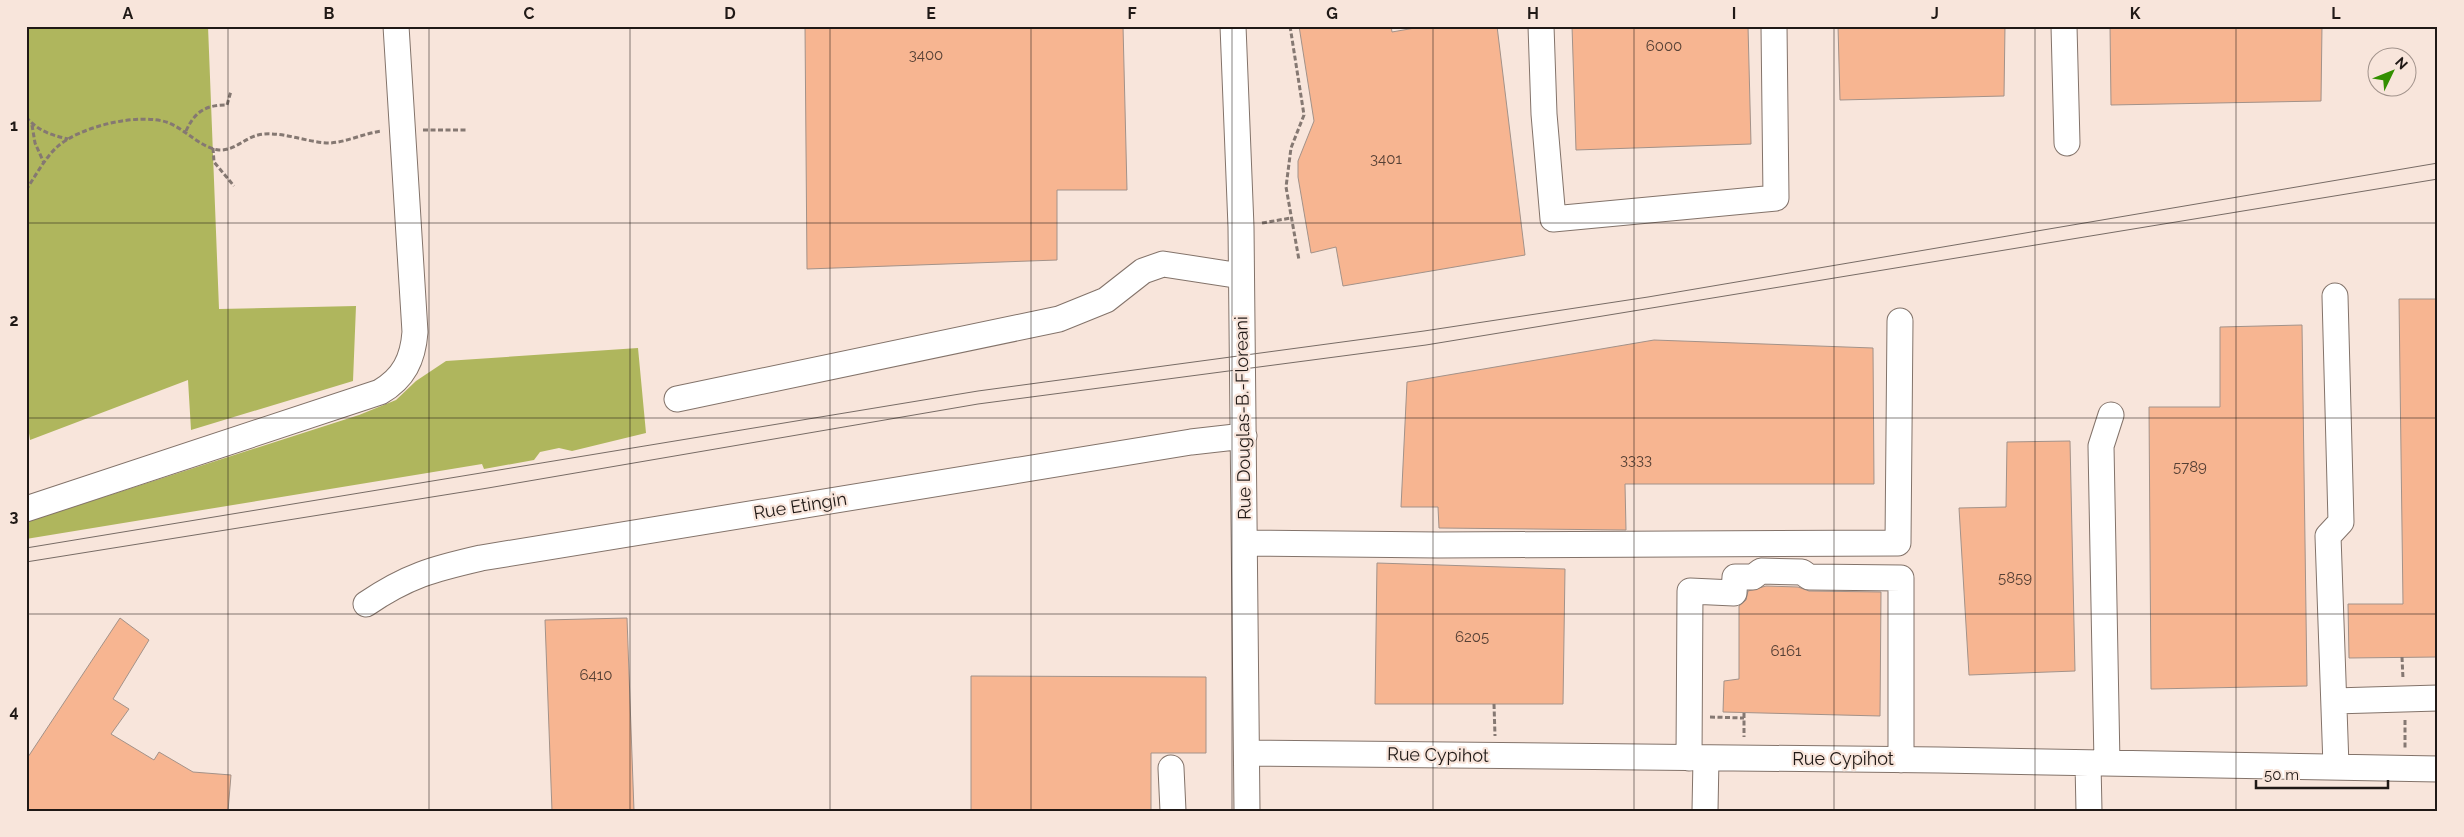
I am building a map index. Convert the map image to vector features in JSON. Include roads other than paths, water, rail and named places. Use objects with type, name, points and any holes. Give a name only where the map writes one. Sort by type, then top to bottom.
[{"type":"street","points":[[26,509],[380,392],[391,386],[401,375],[410,361],[415,332],[396,26]]},
{"type":"street","name":"Rue Douglas-B.-Floreani","points":[[1233,26],[1241,227],[1248,753],[1247,811]]},
{"type":"street","points":[[1540,26],[1544,114],[1554,220],[1776,198],[1774,26]]},
{"type":"street","points":[[2064,26],[2067,143]]},
{"type":"street","points":[[677,399],[1060,319],[1106,300],[1143,271],[1163,264],[1241,276]]},
{"type":"street","points":[[2335,296],[2341,522],[2328,536],[2336,766]]},
{"type":"street","points":[[1245,543],[1438,545],[1898,542],[1900,322]]},
{"type":"street","points":[[2088,811],[2098,763],[2101,446],[2111,415]]},
{"type":"street","name":"Rue Etingin","points":[[366,604],[403,581],[427,571],[481,558],[1181,443],[1244,436]]},
{"type":"street","points":[[1705,811],[1697,758],[1690,590],[1734,593],[1735,577],[1753,577],[1761,571],[1802,572],[1809,578],[1901,578],[1901,760]]},
{"type":"street","points":[[2334,701],[2438,698]]},
{"type":"street","name":"Rue Cypihot","points":[[1248,753],[1901,760],[2438,769]]},
{"type":"street","points":[[1171,768],[1173,811]]},
{"type":"tram line","points":[[26,548],[978,391],[1424,331],[1648,297],[2438,163]]},
{"type":"tram line","points":[[26,562],[488,488],[978,404],[1426,345],[2438,179]]}]
